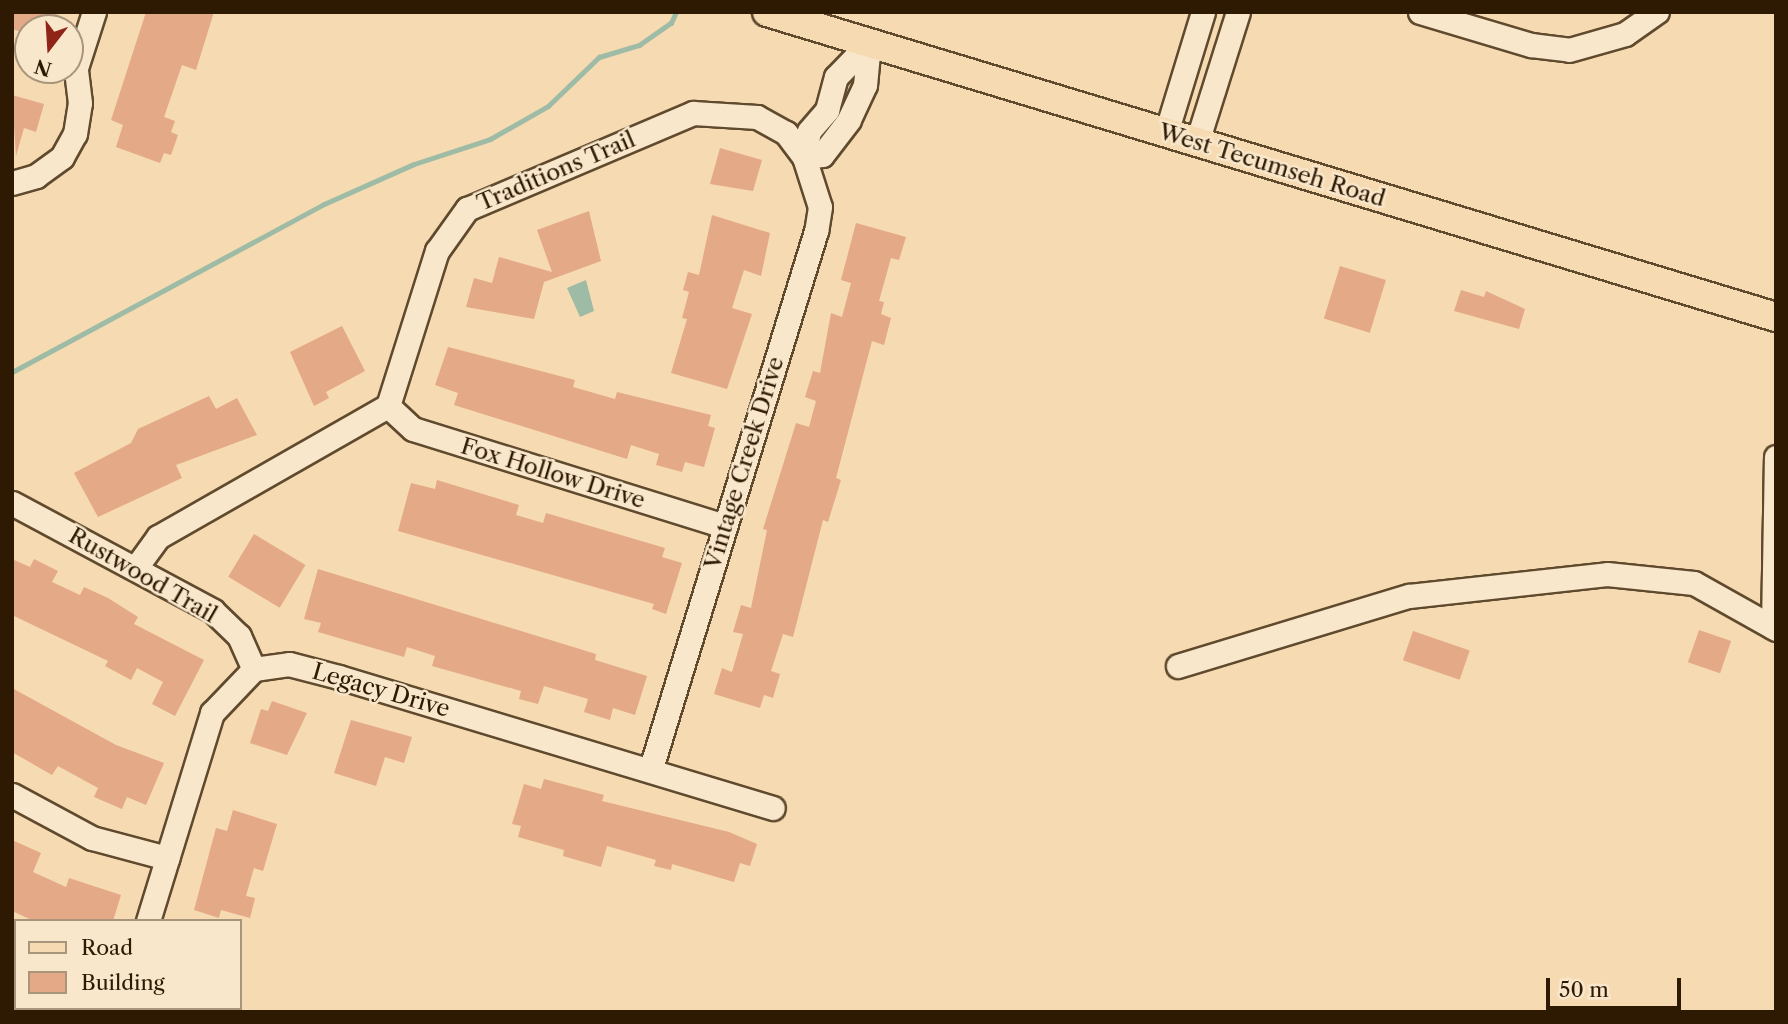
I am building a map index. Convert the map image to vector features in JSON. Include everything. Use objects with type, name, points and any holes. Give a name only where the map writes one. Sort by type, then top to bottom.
[{"type":"main road","name":"West Tecumseh Road","points":[[768,13],[1776,317]]},
{"type":"street","points":[[12,183],[36,176],[62,157],[75,134],[80,103],[76,68],[94,12]]},
{"type":"street","points":[[1166,133],[1203,12]]},
{"type":"street","points":[[1197,142],[1238,12]]},
{"type":"street","points":[[1420,12],[1531,45],[1569,50],[1625,34],[1657,12]]},
{"type":"street","points":[[804,157],[809,131],[827,110],[836,77],[869,43]]},
{"type":"street","name":"Traditions Trail","points":[[388,406],[437,251],[467,209],[693,113],[730,111],[757,117],[786,133],[804,157]]},
{"type":"street","name":"Vintage Creek Drive","points":[[651,768],[817,231],[820,208],[804,157]]},
{"type":"street","points":[[136,566],[158,537],[388,406]]},
{"type":"street","name":"Fox Hollow Drive","points":[[388,406],[413,429],[725,526]]},
{"type":"street","points":[[1178,666],[1409,596],[1607,573],[1694,583],[1774,628],[1776,457]]},
{"type":"street","name":"Rustwood Trail","points":[[12,503],[136,566],[213,611],[239,636],[254,669]]},
{"type":"street","name":"Legacy Drive","points":[[254,669],[289,664],[340,677],[651,768],[774,808]]},
{"type":"street","points":[[149,919],[212,713],[254,669]]},
{"type":"street","points":[[12,795],[92,838],[167,858]]},
{"type":"shaded area","points":[[586,280],[594,311],[580,317],[567,288]]},
{"type":"building","points":[[12,12],[58,12],[14,14],[12,29]]},
{"type":"building","points":[[146,12],[214,12],[196,70],[182,65],[164,117],[175,121],[171,132],[178,135],[171,155],[164,153],[160,163],[116,147],[123,125],[111,120]]},
{"type":"building","points":[[12,95],[44,104],[36,132],[24,128],[16,156]]},
{"type":"building","points":[[720,148],[762,160],[753,191],[710,184]]},
{"type":"building","points":[[589,211],[601,261],[544,282],[534,319],[466,307],[474,278],[492,283],[499,257],[552,272],[537,230]]},
{"type":"building","points":[[712,215],[770,233],[761,276],[744,270],[732,308],[752,314],[727,389],[671,373],[687,319],[682,318],[689,292],[683,290],[688,272],[699,275]]},
{"type":"building","points":[[856,223],[906,237],[899,260],[891,258],[879,301],[884,302],[881,314],[891,318],[884,345],[872,341],[836,478],[841,480],[828,522],[823,520],[793,637],[783,634],[771,671],[780,674],[773,698],[764,695],[760,708],[714,694],[722,668],[732,672],[743,634],[733,632],[741,605],[751,608],[767,530],[763,529],[796,423],[809,427],[816,401],[805,397],[813,371],[820,373],[831,313],[842,317],[851,283],[841,280]]},
{"type":"building","points":[[1340,266],[1386,280],[1370,333],[1324,319]]},
{"type":"building","points":[[1461,290],[1484,297],[1486,291],[1525,309],[1519,329],[1454,311]]},
{"type":"building","points":[[342,326],[365,371],[326,392],[329,398],[314,406],[290,352]]},
{"type":"building","points":[[448,347],[575,380],[573,387],[615,399],[617,392],[711,415],[708,426],[715,428],[704,467],[685,462],[682,472],[656,465],[659,454],[631,445],[627,459],[454,405],[458,393],[435,385]]},
{"type":"building","points":[[209,396],[216,409],[237,398],[257,435],[176,465],[182,478],[98,517],[74,473],[131,443],[138,429]]},
{"type":"building","points":[[437,480],[519,505],[516,515],[543,523],[546,513],[665,548],[662,557],[682,563],[666,614],[652,609],[654,604],[398,531],[411,483],[435,489]]},
{"type":"building","points":[[254,534],[305,565],[280,608],[228,577]]},
{"type":"building","points":[[12,559],[30,567],[34,559],[58,571],[52,582],[80,595],[84,587],[108,598],[138,617],[134,624],[204,660],[175,716],[152,704],[163,682],[137,668],[131,680],[105,666],[108,661],[12,615]]},
{"type":"building","points":[[318,569],[596,654],[595,660],[647,676],[635,715],[613,708],[610,720],[584,712],[588,699],[544,686],[538,704],[519,699],[521,691],[432,666],[435,656],[407,647],[404,657],[318,632],[321,623],[304,619]]},
{"type":"building","points":[[1699,630],[1731,641],[1720,673],[1688,662]]},
{"type":"building","points":[[1413,631],[1470,651],[1460,680],[1403,660]]},
{"type":"building","points":[[12,688],[116,745],[164,763],[146,805],[127,797],[122,809],[94,797],[98,788],[58,766],[52,775],[12,752]]},
{"type":"building","points":[[272,701],[307,713],[287,755],[250,743],[261,709],[268,711]]},
{"type":"building","points":[[351,720],[412,737],[404,763],[385,757],[376,786],[334,773]]},
{"type":"building","points":[[544,779],[604,795],[602,801],[729,832],[757,844],[750,866],[740,863],[734,882],[672,864],[671,870],[654,866],[656,860],[607,846],[601,867],[563,856],[564,850],[518,837],[521,826],[512,824],[524,784],[541,789]]},
{"type":"building","points":[[233,810],[277,824],[263,871],[254,868],[246,896],[255,898],[250,918],[221,910],[219,918],[194,910],[216,828],[227,831]]},
{"type":"building","points":[[12,840],[41,853],[33,872],[66,887],[69,878],[121,895],[114,919],[30,919],[12,911]]},
{"type":"waterway","points":[[12,372],[324,204],[414,164],[490,139],[548,106],[599,57],[639,45],[671,23],[676,12]]}]
